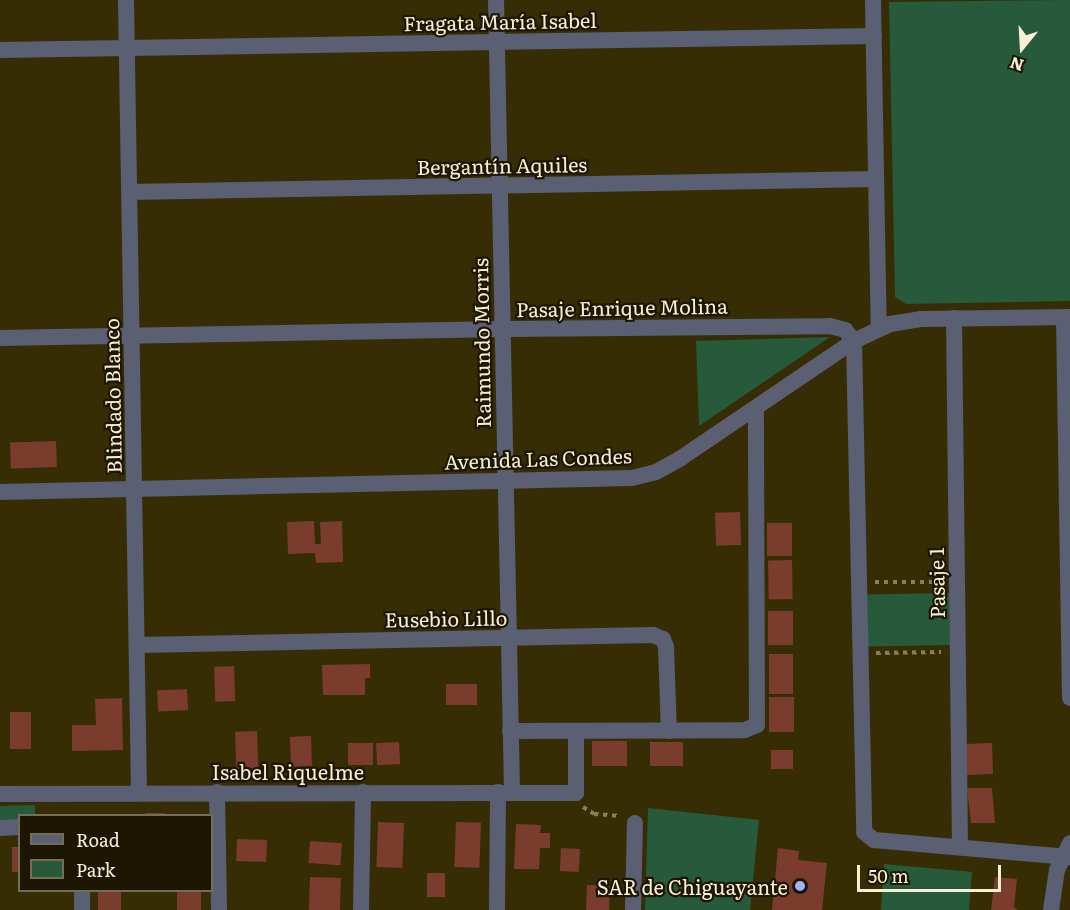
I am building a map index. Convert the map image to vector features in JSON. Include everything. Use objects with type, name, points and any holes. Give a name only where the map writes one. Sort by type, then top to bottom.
[{"type":"street","name":"Blindado Blanco","points":[[126,0],[140,792]]},
{"type":"street","name":"Raimundo Morris","points":[[496,0],[510,731],[497,910]]},
{"type":"street","points":[[873,0],[879,329]]},
{"type":"street","name":"Fragata María Isabel","points":[[0,50],[874,36]]},
{"type":"street","name":"Bergantín Aquiles","points":[[129,192],[876,179]]},
{"type":"street","points":[[1067,317],[1070,698]]},
{"type":"street","name":"Avenida Las Condes","points":[[0,492],[618,479],[650,474],[681,458],[854,341],[879,329],[906,320],[1067,317]]},
{"type":"street","name":"Pasaje 1","points":[[954,318],[960,847]]},
{"type":"street","name":"Pasaje Enrique Molina","points":[[0,338],[132,334],[830,326],[845,330],[854,341]]},
{"type":"street","points":[[854,341],[866,835],[874,840],[1068,852],[1051,910]]},
{"type":"street","points":[[510,731],[669,731],[755,728],[758,721],[756,408]]},
{"type":"street","name":"Eusebio Lillo","points":[[137,645],[658,636],[666,647],[669,731]]},
{"type":"street","points":[[576,731],[576,793]]},
{"type":"street","points":[[217,792],[219,910]]},
{"type":"street","points":[[361,910],[363,792]]},
{"type":"street","name":"Isabel Riquelme","points":[[0,794],[576,793]]},
{"type":"street","points":[[633,910],[635,823]]},
{"type":"street","points":[[0,828],[18,827]]},
{"type":"street","points":[[82,892],[82,910]]},
{"type":"path","points":[[859,582],[957,582]]},
{"type":"path","points":[[861,654],[958,652]]},
{"type":"path","points":[[576,793],[582,806],[594,814],[631,816],[635,823]]},
{"type":"green space","points":[[1070,0],[1070,301],[906,304],[895,297],[889,2]]},
{"type":"green space","points":[[830,337],[699,426],[696,341]]},
{"type":"green space","points":[[949,593],[950,645],[868,646],[867,594]]},
{"type":"green space","points":[[35,805],[35,814],[18,814],[18,822],[0,822],[0,806]]},
{"type":"green space","points":[[648,808],[759,820],[750,910],[645,910]]},
{"type":"green space","points":[[884,864],[972,872],[969,910],[881,910]]},
{"type":"building","points":[[56,441],[57,467],[11,469],[10,443]]},
{"type":"building","points":[[740,512],[741,545],[716,546],[715,513]]},
{"type":"building","points":[[314,521],[315,544],[321,544],[320,522],[342,521],[343,562],[316,563],[315,553],[288,554],[287,522]]},
{"type":"building","points":[[767,523],[792,523],[792,556],[767,556]]},
{"type":"building","points":[[768,560],[792,560],[793,599],[769,599]]},
{"type":"building","points":[[768,611],[793,611],[793,645],[768,645]]},
{"type":"building","points":[[769,654],[793,654],[793,694],[769,694]]},
{"type":"building","points":[[370,664],[370,678],[365,678],[365,695],[323,695],[322,665]]},
{"type":"building","points":[[234,666],[235,701],[215,702],[214,667]]},
{"type":"building","points":[[446,684],[477,684],[477,705],[446,705]]},
{"type":"building","points":[[187,689],[188,710],[158,712],[157,691]]},
{"type":"building","points":[[769,697],[794,697],[794,732],[769,732]]},
{"type":"building","points":[[122,698],[123,750],[72,751],[72,725],[96,725],[95,699]]},
{"type":"building","points":[[10,712],[31,712],[31,749],[10,749]]},
{"type":"building","points":[[257,731],[258,768],[236,769],[235,732]]},
{"type":"building","points":[[311,736],[312,766],[291,767],[290,737]]},
{"type":"building","points":[[592,741],[627,741],[627,766],[592,766]]},
{"type":"building","points":[[399,742],[400,764],[377,765],[376,743]]},
{"type":"building","points":[[650,742],[683,742],[683,766],[650,766]]},
{"type":"building","points":[[348,743],[373,743],[373,765],[348,765]]},
{"type":"building","points":[[992,743],[993,774],[967,775],[966,744]]},
{"type":"building","points":[[771,750],[793,750],[793,769],[771,769]]},
{"type":"building","points":[[967,788],[992,788],[995,823],[971,823]]},
{"type":"building","points":[[378,822],[404,823],[402,868],[376,867]]},
{"type":"building","points":[[456,822],[481,823],[479,868],[454,867]]},
{"type":"building","points":[[516,824],[541,825],[540,833],[550,833],[550,848],[540,848],[539,869],[514,869]]},
{"type":"building","points":[[237,839],[267,840],[266,862],[236,861]]},
{"type":"building","points":[[310,841],[342,843],[340,865],[308,863]]},
{"type":"building","points":[[12,847],[18,847],[18,872],[12,872]]},
{"type":"building","points":[[561,848],[580,849],[579,872],[560,871]]},
{"type":"building","name":"SAR de Chiguayante","points":[[778,848],[799,851],[798,860],[827,863],[822,910],[772,910]]},
{"type":"building","points":[[427,873],[445,873],[445,897],[427,897]]},
{"type":"building","points":[[310,877],[341,878],[340,910],[309,910]]},
{"type":"building","points":[[995,877],[1017,879],[1014,907],[1018,910],[991,910]]},
{"type":"building","points":[[587,885],[610,886],[609,910],[586,910]]},
{"type":"building","points":[[98,892],[121,892],[121,910],[98,910]]},
{"type":"building","points":[[177,892],[201,892],[201,910],[177,910]]},
{"type":"place","name":"SAR de Chiguayante","points":[[800,886]]}]
